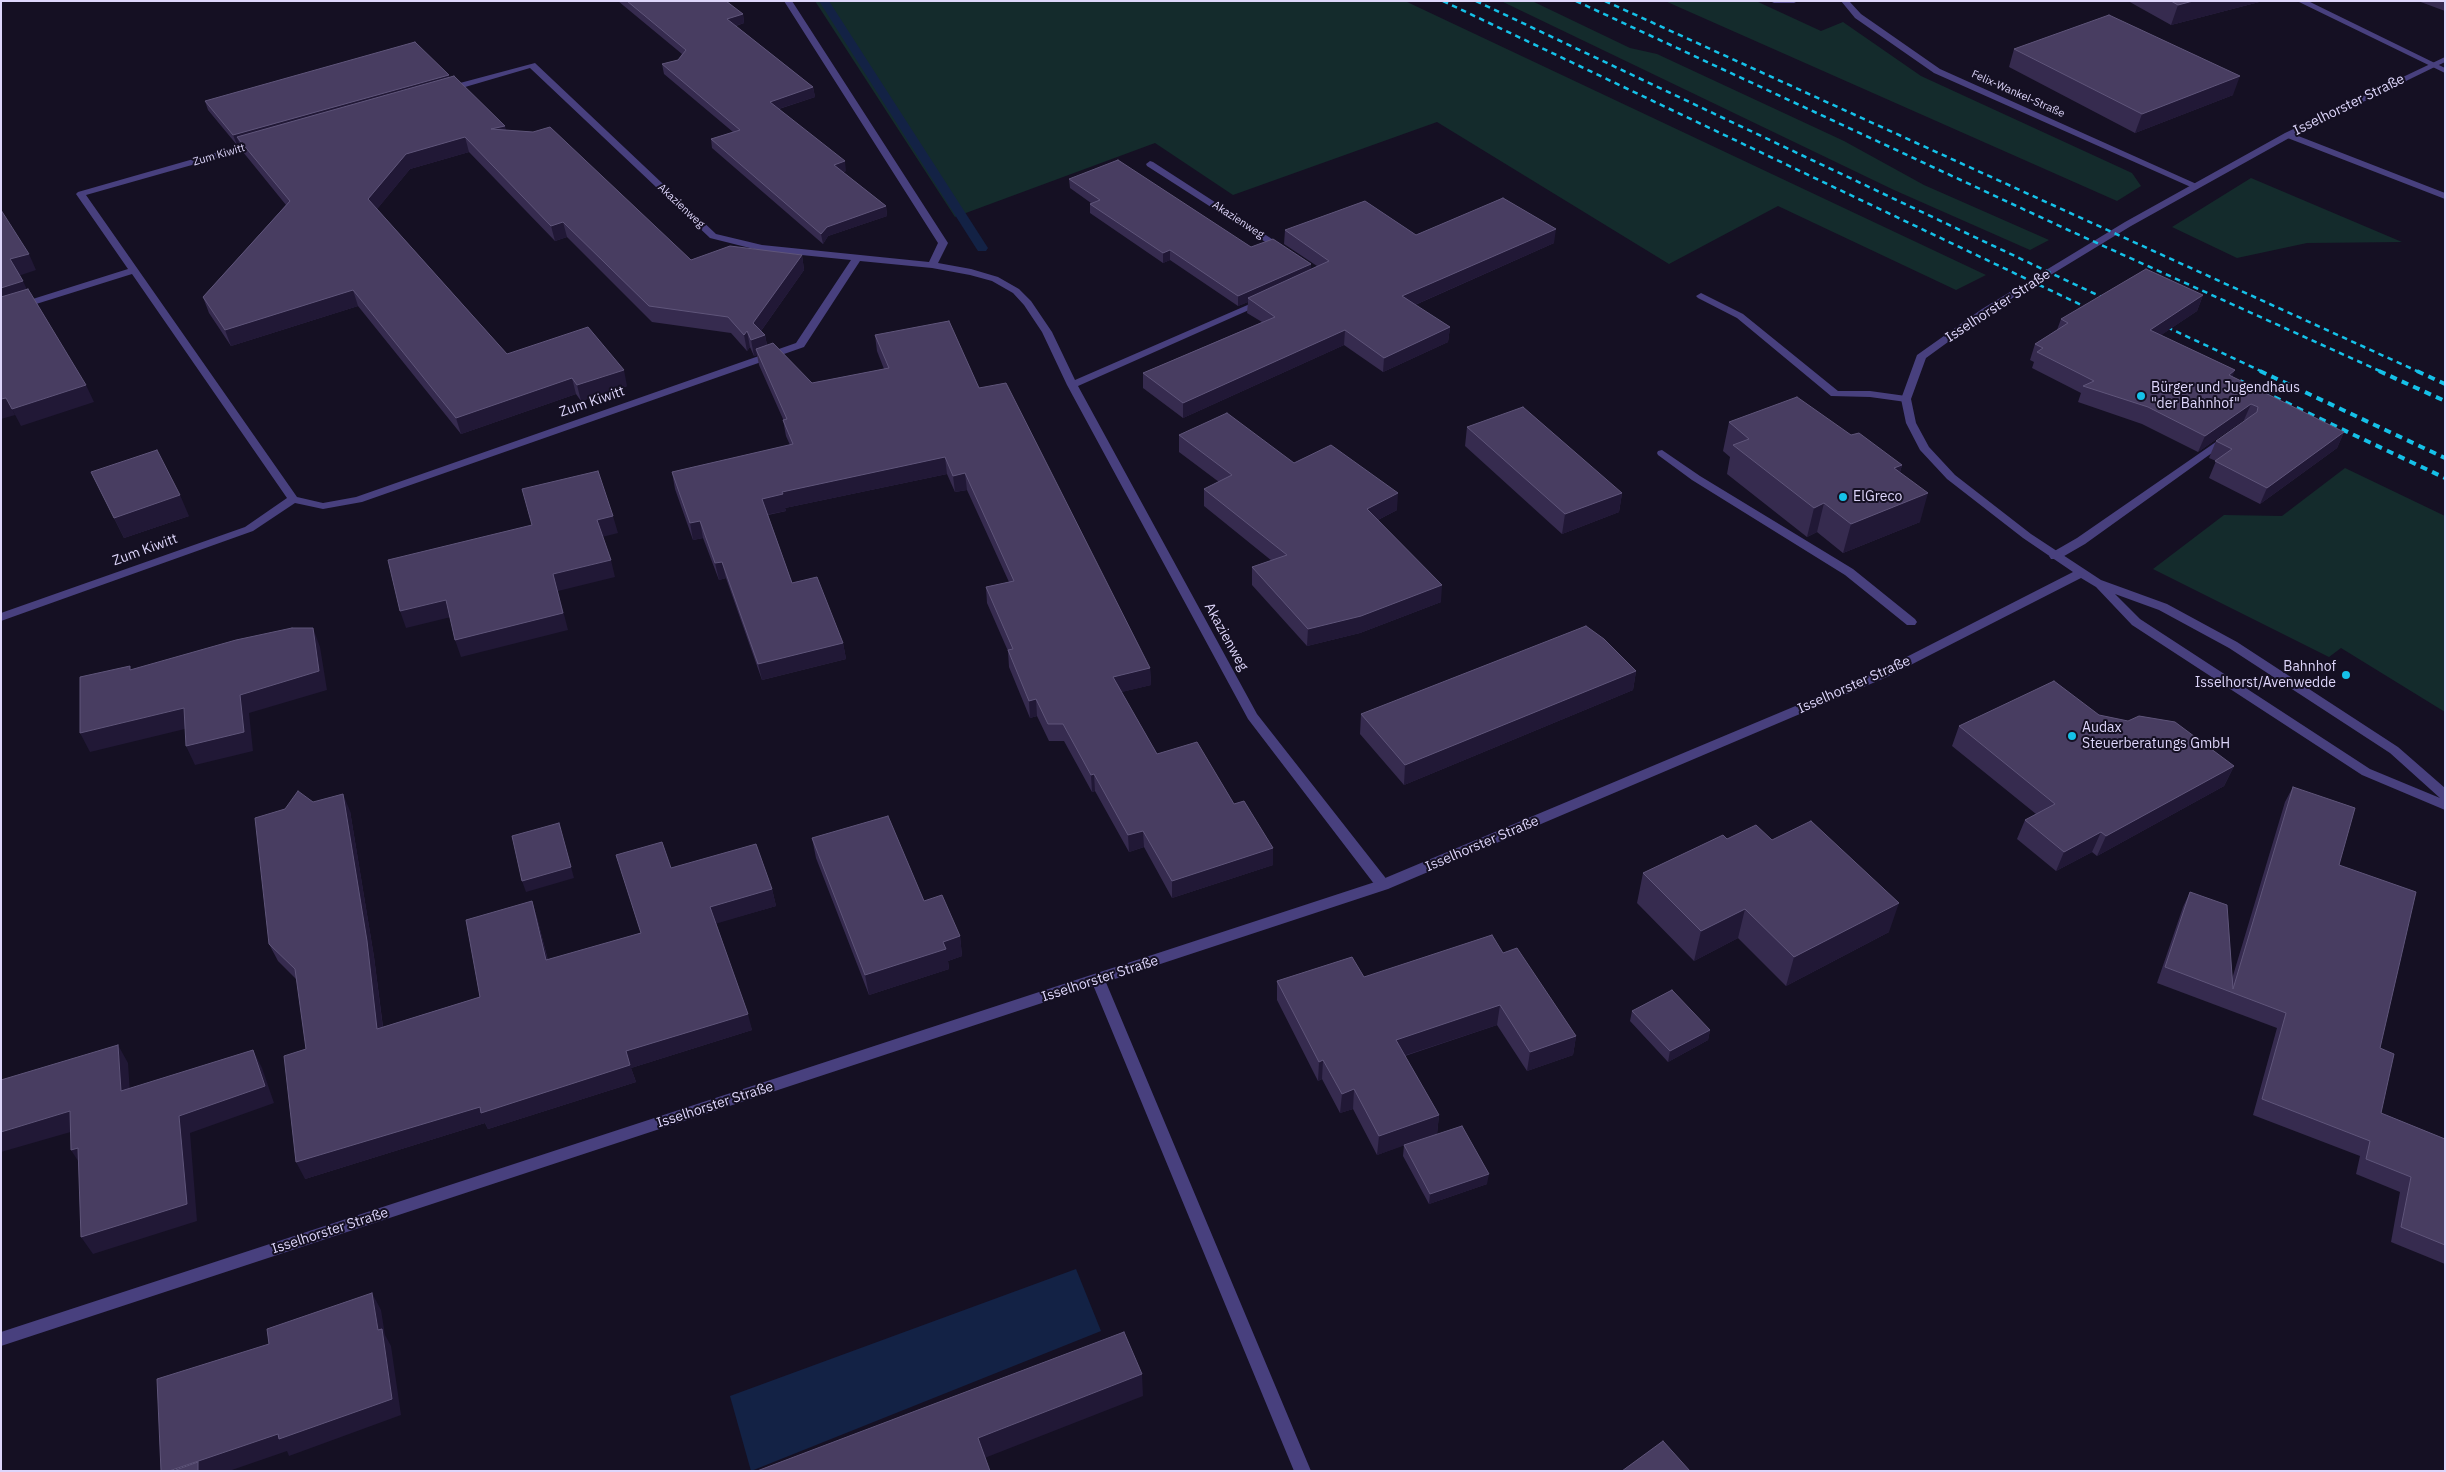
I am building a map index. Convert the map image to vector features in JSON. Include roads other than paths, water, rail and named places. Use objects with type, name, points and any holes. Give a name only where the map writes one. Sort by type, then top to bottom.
[{"type":"street","points":[[788,1],[943,243],[932,266]]},
{"type":"street","points":[[1774,1],[1794,1]]},
{"type":"street","name":"Felix-Wankel-Straße","points":[[1845,1],[1858,16],[1937,71],[2196,186]]},
{"type":"street","points":[[2301,1],[2445,71]]},
{"type":"street","name":"Isselhorster Straße","points":[[1906,399],[1921,357],[1985,312],[2128,224],[2288,135],[2445,59]]},
{"type":"street","name":"Akazienweg","points":[[436,92],[532,65],[713,236],[762,248],[972,272],[995,279],[1016,292],[1028,303],[1047,332],[1072,385],[1252,716],[1383,886]]},
{"type":"street","points":[[2288,135],[2445,196]]},
{"type":"street","name":"Zum Kiwitt","points":[[263,142],[81,194],[293,499],[323,506],[358,500],[800,345],[857,258]]},
{"type":"street","name":"Akazienweg","points":[[1150,164],[1290,253]]},
{"type":"street","points":[[1,312],[134,270]]},
{"type":"street","points":[[1701,296],[1740,316],[1835,394],[1870,394],[1906,399],[1911,423],[1924,448],[1950,477],[2055,556],[2097,583],[2162,607],[2233,645],[2394,750],[2445,795]]},
{"type":"street","points":[[1072,385],[1094,377],[1270,298]]},
{"type":"street","points":[[2055,556],[2089,536],[2237,431]]},
{"type":"street","points":[[1662,453],[1696,478],[1849,572],[1911,622]]},
{"type":"street","name":"Zum Kiwitt","points":[[1,617],[249,529],[293,499]]},
{"type":"street","name":"Isselhorster Straße","points":[[1,1338],[1383,886],[1883,674],[2081,574]]},
{"type":"street","points":[[2097,583],[2136,622],[2366,772],[2445,805]]},
{"type":"street","points":[[1098,980],[1303,1471]]},
{"type":"water","points":[[1076,1269],[1101,1331],[751,1471],[730,1396]]},
{"type":"waterway","points":[[824,1],[982,248]]},
{"type":"railway","points":[[1443,1],[2096,312]]},
{"type":"railway","points":[[1476,1],[2112,302]]},
{"type":"railway","points":[[1576,1],[2066,229],[2382,372]]},
{"type":"railway","points":[[1605,1],[2419,372]]},
{"type":"railway","points":[[2158,323],[2263,372]]},
{"type":"railway","points":[[2260,371],[2445,458]]},
{"type":"railway","points":[[2379,371],[2445,401]]},
{"type":"railway","points":[[2417,371],[2445,384]]},
{"type":"railway","points":[[2240,381],[2445,478]]},
{"type":"place","name":"Bürger und Jugendhaus \"der Bahnhof\"","points":[[2141,396]]},
{"type":"place","name":"ElGreco","points":[[1843,497]]},
{"type":"place","name":"Bahnhof Isselhorst/Avenwedde","points":[[2346,675]]},
{"type":"place","name":"Audax Steuerberatungs GmbH","points":[[2072,736]]}]
